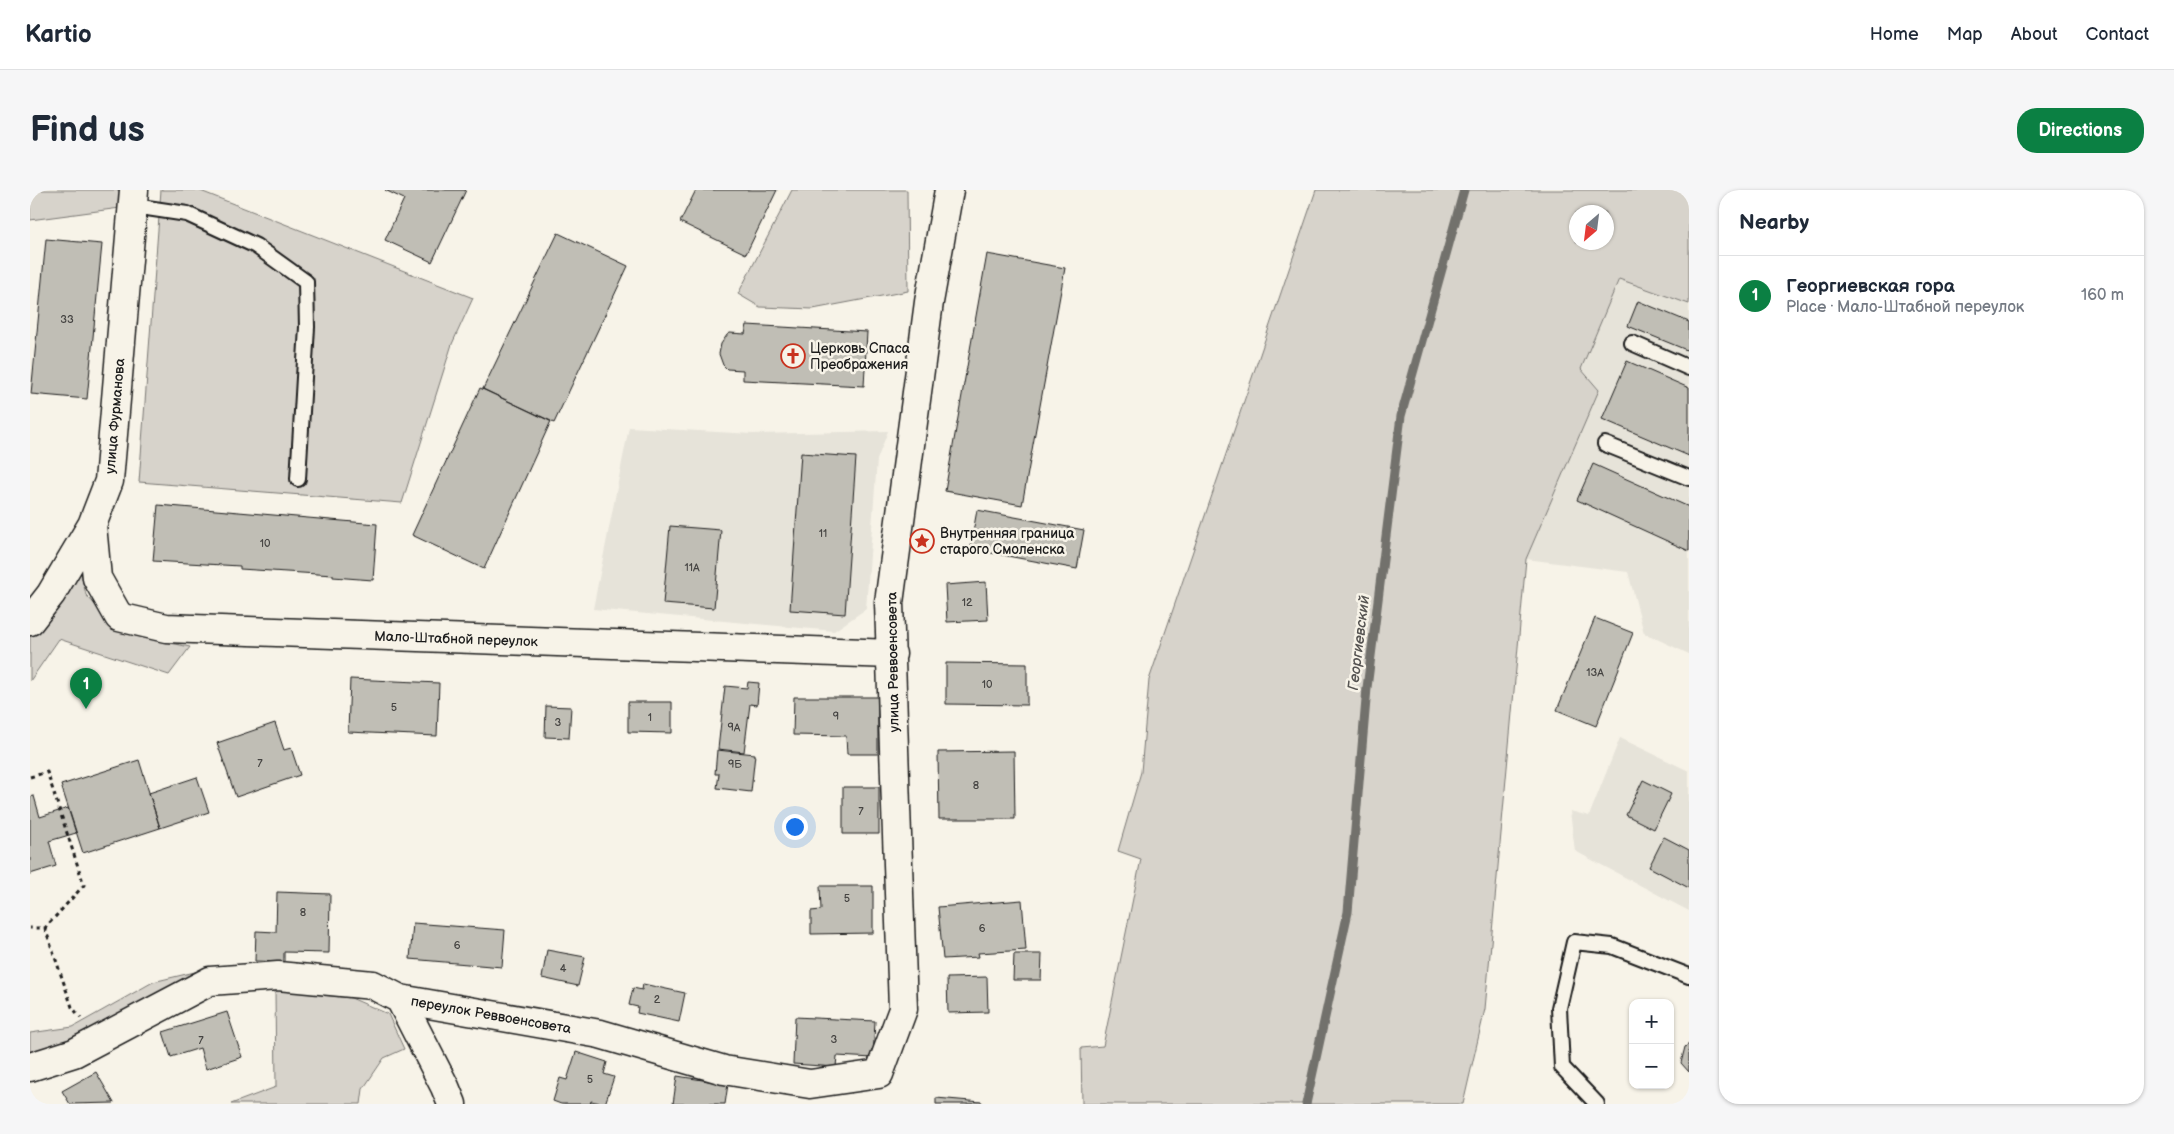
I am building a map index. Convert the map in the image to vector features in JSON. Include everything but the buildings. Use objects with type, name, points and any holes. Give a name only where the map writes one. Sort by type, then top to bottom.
[{"type":"street","name":"улица Реввоенсовета","points":[[879,1074],[903,1009],[889,603],[929,302],[949,190]]},
{"type":"street","name":"улица Фурманова","points":[[30,621],[51,594],[92,525],[109,481],[134,198]]},
{"type":"street","name":"Мало-Штабной переулок","points":[[92,525],[97,578],[119,617],[166,628],[892,654]]},
{"type":"street","name":"переулок Реввоенсовета","points":[[30,1067],[74,1053],[210,981],[278,976],[373,985],[400,999],[600,1034],[724,1070],[810,1084],[879,1074]]},
{"type":"street","points":[[400,999],[452,1104]]},
{"type":"lane","points":[[134,198],[187,214],[256,246],[306,282],[307,327],[298,479]]},
{"type":"lane","points":[[1632,343],[1689,368]]},
{"type":"lane","points":[[1605,444],[1689,478]]},
{"type":"lane","points":[[1597,1104],[1562,1067],[1559,1008],[1574,942],[1612,946],[1689,976]]},
{"type":"path","points":[[30,777],[47,772],[84,886],[45,928],[30,928]]},
{"type":"path","points":[[45,928],[72,1007]]},
{"type":"shaded area","points":[[30,190],[119,190],[120,208],[30,220]]},
{"type":"shaded area","points":[[161,190],[198,190],[473,298],[452,344],[402,503],[139,482]]},
{"type":"shaded area","points":[[792,190],[907,190],[908,291],[813,309],[760,307],[738,294]]},
{"type":"shaded area","points":[[1316,190],[1689,190],[1689,304],[1619,279],[1581,369],[1599,390],[1526,559],[1485,1009],[1463,1104],[1082,1104],[1081,1048],[1103,1046],[1141,859],[1118,851],[1141,772],[1149,680]]},
{"type":"shaded area","points":[[1619,279],[1689,304],[1689,654],[1644,633],[1628,572],[1526,559],[1599,390],[1581,369]]},
{"type":"shaded area","points":[[629,427],[752,434],[888,431],[877,460],[866,609],[834,631],[593,609]]},
{"type":"shaded area","points":[[79,564],[86,595],[122,633],[190,647],[169,675],[59,639],[30,681],[30,637]]},
{"type":"shaded area","points":[[1620,738],[1689,771],[1689,911],[1575,851],[1570,811],[1589,816]]},
{"type":"shaded area","points":[[203,970],[74,1043],[30,1056],[30,1033],[73,1027],[153,982]]},
{"type":"shaded area","points":[[275,990],[351,998],[388,1014],[404,1049],[384,1058],[363,1089],[361,1104],[231,1104],[276,1087]]},
{"type":"waterway","name":"Георгиевский","points":[[1306,1104],[1348,912],[1367,688],[1401,416],[1464,190]]},
{"type":"place","name":"Церковь Спаса Преображения","points":[[793,356]]},
{"type":"place","name":"Внутренняя граница старого Смоленска","points":[[922,541]]},
{"type":"place","name":"Георгиевская гора","points":[[86,709]]}]
